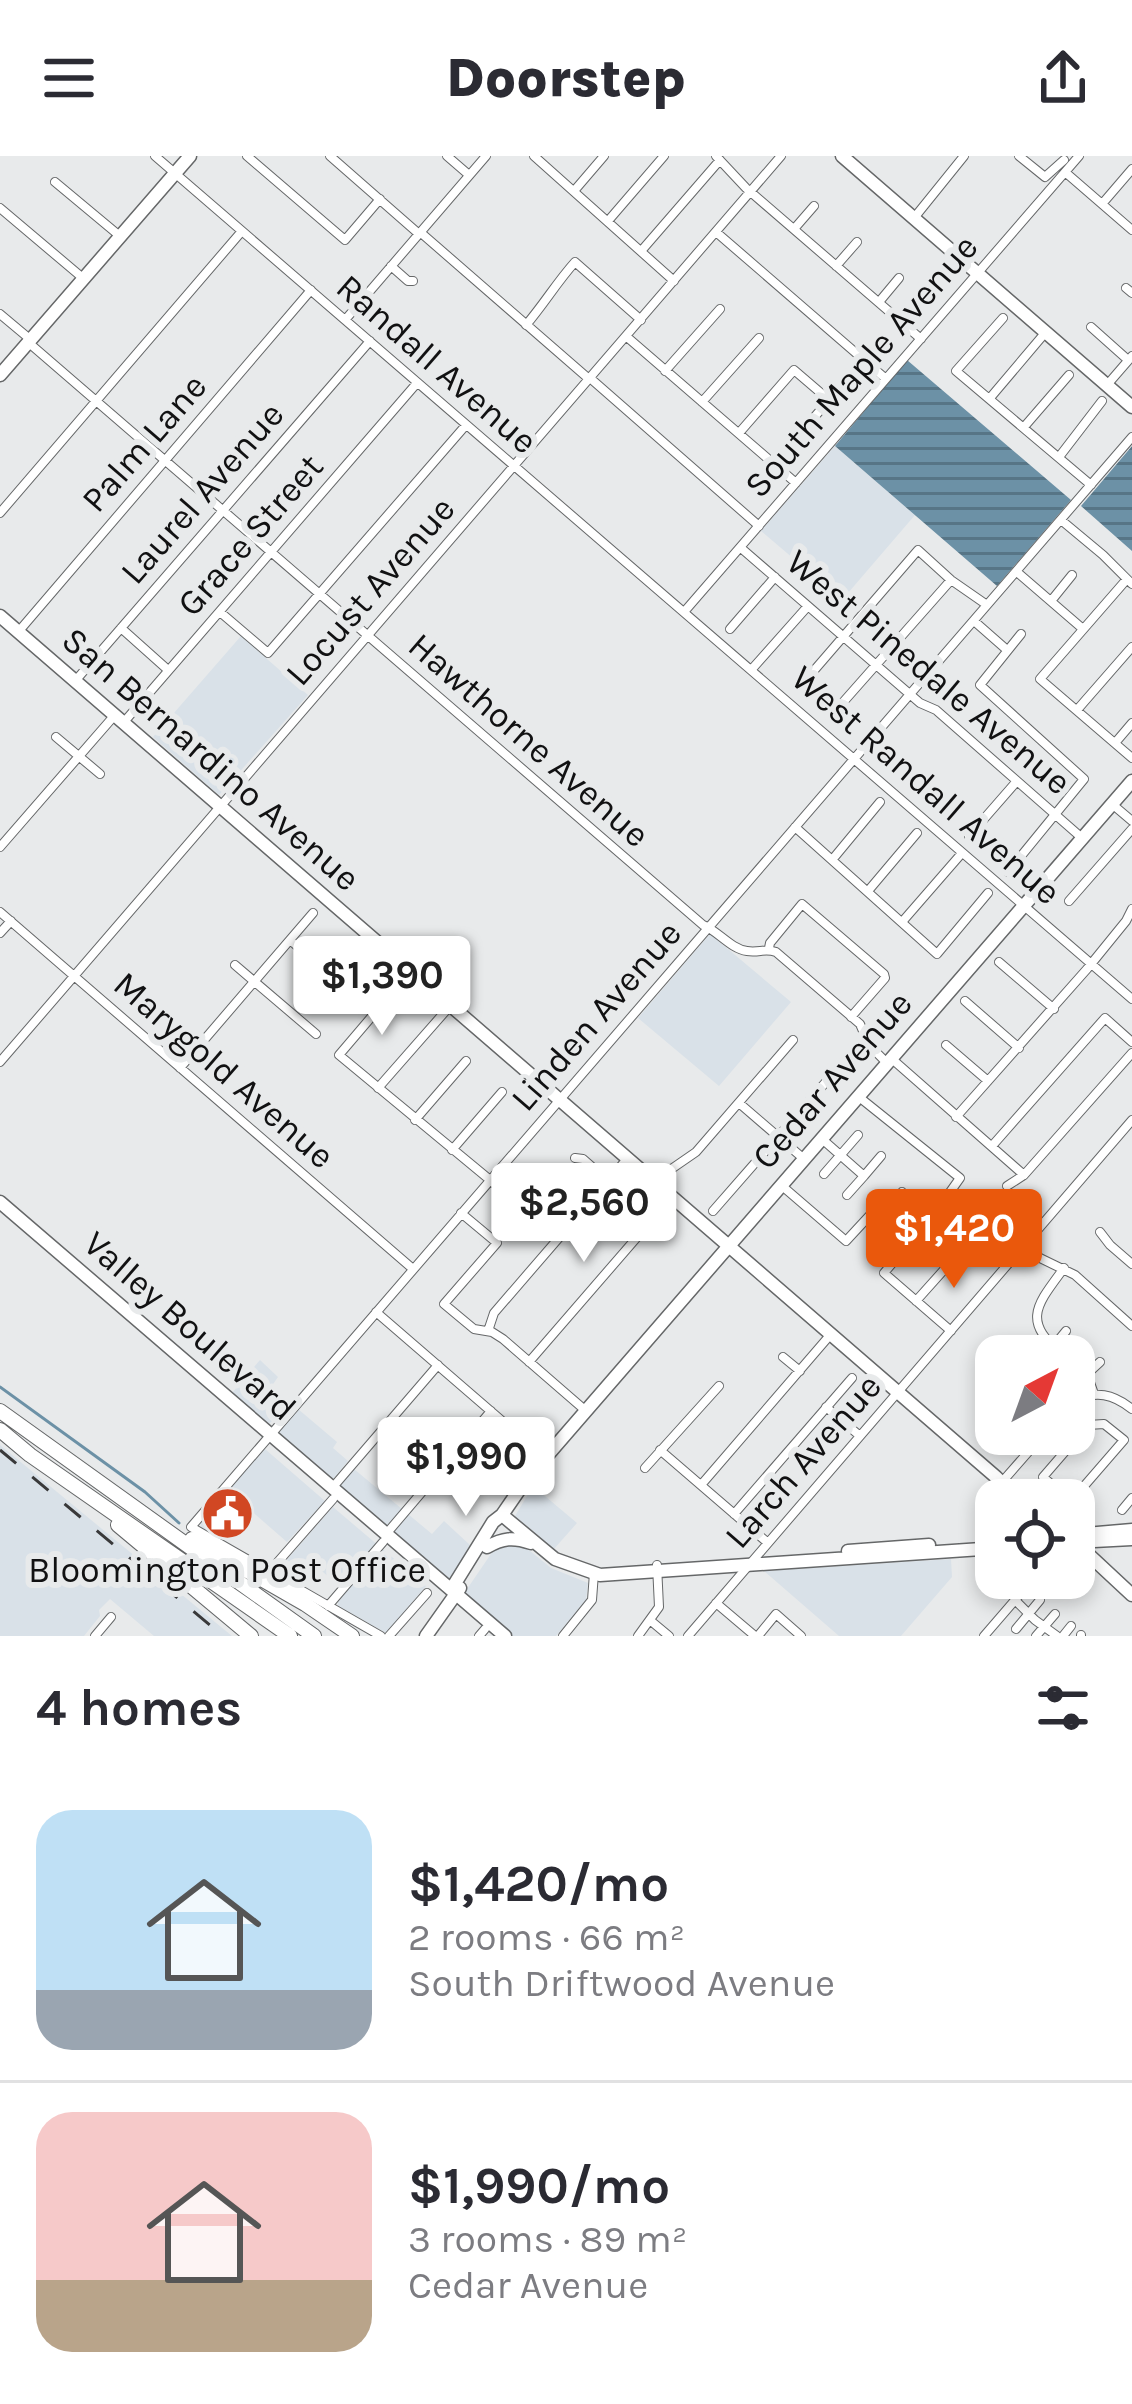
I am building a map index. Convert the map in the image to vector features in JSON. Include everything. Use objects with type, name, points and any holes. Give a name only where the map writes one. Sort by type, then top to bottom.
[{"type":"highway","points":[[0,1411],[314,1636]]},
{"type":"highway","points":[[0,1430],[251,1636]]},
{"type":"highway","points":[[30,1455],[290,1636]]},
{"type":"highway","points":[[140,1511],[305,1604],[352,1636]]},
{"type":"main road","points":[[0,375],[190,156]]},
{"type":"main road","points":[[842,156],[1132,406]]},
{"type":"main road","name":"San Bernardino Avenue","points":[[0,616],[999,1479]]},
{"type":"main road","name":"Cedar Avenue","points":[[454,1598],[455,1583],[493,1522],[545,1458],[1132,781]]},
{"type":"main road","name":"Valley Boulevard","points":[[0,1206],[454,1598],[505,1636]]},
{"type":"main road","points":[[502,1514],[565,1564],[601,1575],[975,1546]]},
{"type":"main road","name":"Cedar Avenue","points":[[426,1636],[487,1547],[502,1514]]},
{"type":"main road","points":[[1095,1539],[1132,1535]]},
{"type":"main road","points":[[1095,1548],[1132,1535]]},
{"type":"main road","points":[[487,1547],[511,1538],[536,1545]]},
{"type":"main road","points":[[927,1552],[952,1543]]},
{"type":"main road","points":[[863,1554],[975,1544]]},
{"type":"main road","points":[[1095,1554],[1108,1574],[1132,1595]]},
{"type":"main road","points":[[1095,1568],[1108,1574]]},
{"type":"main road","name":"Valley Boulevard","points":[[454,1598],[485,1634]]},
{"type":"street","name":"Randall Avenue","points":[[155,156],[684,612]]},
{"type":"street","points":[[248,156],[345,240],[380,199]]},
{"type":"street","points":[[330,156],[759,526]]},
{"type":"street","points":[[447,156],[469,175]]},
{"type":"street","points":[[345,320],[485,156]]},
{"type":"street","points":[[574,191],[604,156]]},
{"type":"street","points":[[608,220],[664,156]]},
{"type":"street","name":"Locust Avenue","points":[[0,1061],[782,156]]},
{"type":"street","points":[[914,218],[964,156]]},
{"type":"street","points":[[1018,156],[1047,178],[1064,160]]},
{"type":"street","name":"South Maple Avenue","points":[[684,612],[1079,156]]},
{"type":"street","points":[[540,158],[674,281]]},
{"type":"street","points":[[642,250],[718,158],[750,192],[921,339]]},
{"type":"street","points":[[1102,204],[1132,169]]},
{"type":"street","points":[[1065,172],[1132,230]]},
{"type":"street","points":[[56,182],[121,237]]},
{"type":"street","points":[[794,229],[814,206]]},
{"type":"street","points":[[0,208],[84,280]]},
{"type":"street","points":[[0,513],[242,231]]},
{"type":"street","points":[[716,232],[886,379]]},
{"type":"street","points":[[836,266],[857,242]]},
{"type":"street","points":[[526,325],[575,262],[641,320]]},
{"type":"street","points":[[391,266],[413,281]]},
{"type":"street","points":[[879,302],[899,278]]},
{"type":"street","name":"Palm Lane","points":[[18,631],[311,290]]},
{"type":"street","points":[[665,371],[720,309]]},
{"type":"street","name":"Hawthorne Avenue","points":[[0,314],[708,927],[739,949],[769,948],[862,1027],[874,1052],[1024,1175]]},
{"type":"street","points":[[1003,318],[956,371],[1091,484]]},
{"type":"street","points":[[1091,327],[1130,358],[1107,385]]},
{"type":"street","points":[[990,398],[1046,332]]},
{"type":"street","points":[[627,337],[796,483]]},
{"type":"street","points":[[702,402],[759,338]]},
{"type":"street","name":"Laurel Avenue","points":[[76,681],[370,341]]},
{"type":"street","points":[[739,433],[794,370],[830,400],[774,464]]},
{"type":"street","points":[[1024,427],[1069,375]]},
{"type":"street","name":"Grace Street","points":[[0,847],[79,755],[168,670],[417,383]]},
{"type":"street","points":[[1058,457],[1102,401]]},
{"type":"street","points":[[220,612],[268,653],[466,425]]},
{"type":"street","name":"Linden Avenue","points":[[269,1572],[191,1527],[1132,437]]},
{"type":"street","points":[[1060,520],[1130,582],[1040,679],[1132,758]]},
{"type":"street","name":"West Pinedale Avenue","points":[[741,548],[1082,838]]},
{"type":"street","points":[[797,689],[918,550],[987,605]]},
{"type":"street","points":[[1017,572],[1084,629]]},
{"type":"street","points":[[1051,602],[1072,575]]},
{"type":"street","points":[[730,629],[776,577]]},
{"type":"street","points":[[830,717],[951,580]]},
{"type":"street","points":[[752,669],[808,606]]},
{"type":"street","name":"West Randall Avenue","points":[[684,612],[1090,964],[1130,993]]},
{"type":"street","points":[[974,621],[1007,650]]},
{"type":"street","points":[[121,628],[168,670]]},
{"type":"street","points":[[1008,872],[1084,779],[980,685],[1022,634]]},
{"type":"street","points":[[1077,710],[1132,647]]},
{"type":"street","points":[[1114,743],[1132,723]]},
{"type":"street","points":[[56,736],[100,774]]},
{"type":"street","points":[[969,836],[1017,781]]},
{"type":"street","points":[[832,860],[880,802]]},
{"type":"street","points":[[1070,901],[1132,825],[1112,804]]},
{"type":"street","points":[[795,827],[937,954],[988,893]]},
{"type":"street","points":[[868,891],[916,833]]},
{"type":"street","points":[[902,922],[962,853]]},
{"type":"street","points":[[769,948],[802,904],[884,974],[851,1017]]},
{"type":"street","points":[[956,1117],[1054,1009],[1132,909]]},
{"type":"street","name":"Marygold Avenue","points":[[0,912],[413,1269]]},
{"type":"street","points":[[180,1067],[313,913]]},
{"type":"street","points":[[0,933],[11,921]]},
{"type":"street","points":[[332,976],[369,934]]},
{"type":"street","points":[[290,940],[374,1013]]},
{"type":"street","points":[[999,962],[1054,1009]]},
{"type":"street","points":[[235,964],[316,1034]]},
{"type":"street","points":[[391,994],[339,1054],[559,1237]]},
{"type":"street","points":[[964,1001],[1019,1048]]},
{"type":"street","points":[[378,1088],[451,1005]]},
{"type":"street","points":[[992,1146],[1106,1018],[1132,1042]]},
{"type":"street","points":[[657,1184],[696,1153],[793,1040]]},
{"type":"street","points":[[946,1045],[988,1082]]},
{"type":"street","points":[[1006,1186],[1024,1175],[1132,1053]]},
{"type":"street","points":[[415,1120],[466,1061]]},
{"type":"street","points":[[713,1211],[832,1075]]},
{"type":"street","points":[[452,1150],[502,1092]]},
{"type":"street","points":[[858,1096],[960,1178],[884,1273],[951,1331]]},
{"type":"street","points":[[739,1102],[804,1159]]},
{"type":"street","name":"Larch Avenue","points":[[688,1636],[1132,1120]]},
{"type":"street","points":[[824,1174],[858,1135]]},
{"type":"street","points":[[822,1138],[864,1176]]},
{"type":"street","points":[[847,1195],[881,1156]]},
{"type":"street","points":[[575,1158],[608,1181]]},
{"type":"street","points":[[488,1331],[494,1313],[628,1158]]},
{"type":"street","points":[[781,1185],[846,1241],[871,1214],[892,1205],[902,1192]]},
{"type":"street","points":[[529,1362],[672,1197]]},
{"type":"street","points":[[559,1203],[578,1215]]},
{"type":"street","points":[[892,1205],[920,1231]]},
{"type":"street","points":[[461,1213],[497,1243],[444,1304],[469,1325],[502,1339],[586,1412]]},
{"type":"street","points":[[1100,1232],[1130,1260]]},
{"type":"street","points":[[1025,1245],[1064,1268],[1132,1326]]},
{"type":"street","points":[[916,1301],[959,1253]]},
{"type":"street","points":[[1042,1335],[1036,1313],[1039,1302],[1064,1268]]},
{"type":"street","points":[[376,1312],[545,1458]]},
{"type":"street","points":[[1062,1335],[1066,1330]]},
{"type":"street","points":[[701,1485],[831,1334]]},
{"type":"street","points":[[783,1357],[800,1371]]},
{"type":"street","points":[[1095,1367],[1100,1362]]},
{"type":"street","points":[[427,1593],[385,1636],[269,1572],[438,1365]]},
{"type":"street","points":[[734,1514],[852,1378]]},
{"type":"street","points":[[645,1468],[719,1386]]},
{"type":"street","points":[[1095,1394],[1130,1402]]},
{"type":"street","points":[[826,1407],[860,1436]]},
{"type":"street","points":[[328,1606],[491,1412]]},
{"type":"street","points":[[1090,1479],[1124,1440],[1104,1424],[1095,1424]]},
{"type":"street","points":[[660,1450],[768,1543]]},
{"type":"street","points":[[1005,1479],[1025,1455]]},
{"type":"street","points":[[1045,1479],[1061,1455]]},
{"type":"street","points":[[1122,1510],[1132,1498]]},
{"type":"street","points":[[638,1636],[658,1612],[657,1569]]},
{"type":"street","points":[[563,1636],[590,1604],[593,1572]]},
{"type":"street","points":[[984,1636],[1016,1599]]},
{"type":"street","points":[[1016,1629],[1040,1600]]},
{"type":"street","points":[[1014,1602],[1060,1636],[1071,1626]]},
{"type":"street","points":[[716,1604],[756,1636],[776,1615],[801,1636]]},
{"type":"street","points":[[1036,1636],[1055,1614]]},
{"type":"street","points":[[94,1636],[111,1617]]},
{"type":"street","points":[[651,1621],[669,1636]]},
{"type":"shaded area","points":[[835,446],[915,515],[842,600],[761,531]]},
{"type":"shaded area","points":[[241,636],[308,695],[219,795],[153,737]]},
{"type":"shaded area","points":[[710,934],[791,1002],[719,1086],[638,1018]]},
{"type":"shaded area","points":[[260,1360],[278,1377],[271,1387],[289,1403],[269,1424],[232,1393]]},
{"type":"shaded area","points":[[298,1409],[337,1442],[333,1448],[348,1461],[333,1479],[281,1438],[280,1430]]},
{"type":"shaded area","points":[[0,1445],[232,1636],[154,1636],[110,1599],[84,1636],[0,1636]]},
{"type":"shaded area","points":[[265,1449],[325,1501],[287,1542],[249,1509],[222,1539],[201,1527],[200,1523]]},
{"type":"shaded area","points":[[354,1469],[432,1534],[444,1521],[470,1545],[451,1578],[340,1486]]},
{"type":"shaded area","points":[[533,1486],[577,1523],[554,1549],[515,1516]]},
{"type":"shaded area","points":[[333,1507],[426,1586],[386,1633],[338,1606],[346,1592],[316,1566],[299,1584],[277,1571]]},
{"type":"shaded area","points":[[503,1544],[524,1546],[551,1568],[588,1583],[586,1600],[556,1636],[513,1636],[466,1596],[493,1551]]},
{"type":"shaded area","points":[[951,1559],[952,1577],[901,1636],[839,1636],[764,1571]]},
{"type":"water","points":[[907,360],[1071,500],[997,586],[835,446]]},
{"type":"water","points":[[1132,446],[1132,551],[1081,506]]},
{"type":"waterway","points":[[0,1387],[145,1492],[179,1523]]},
{"type":"railway","points":[[0,1450],[223,1636]]},
{"type":"place","name":"Bloomington Post Office","points":[[227,1514]]}]
